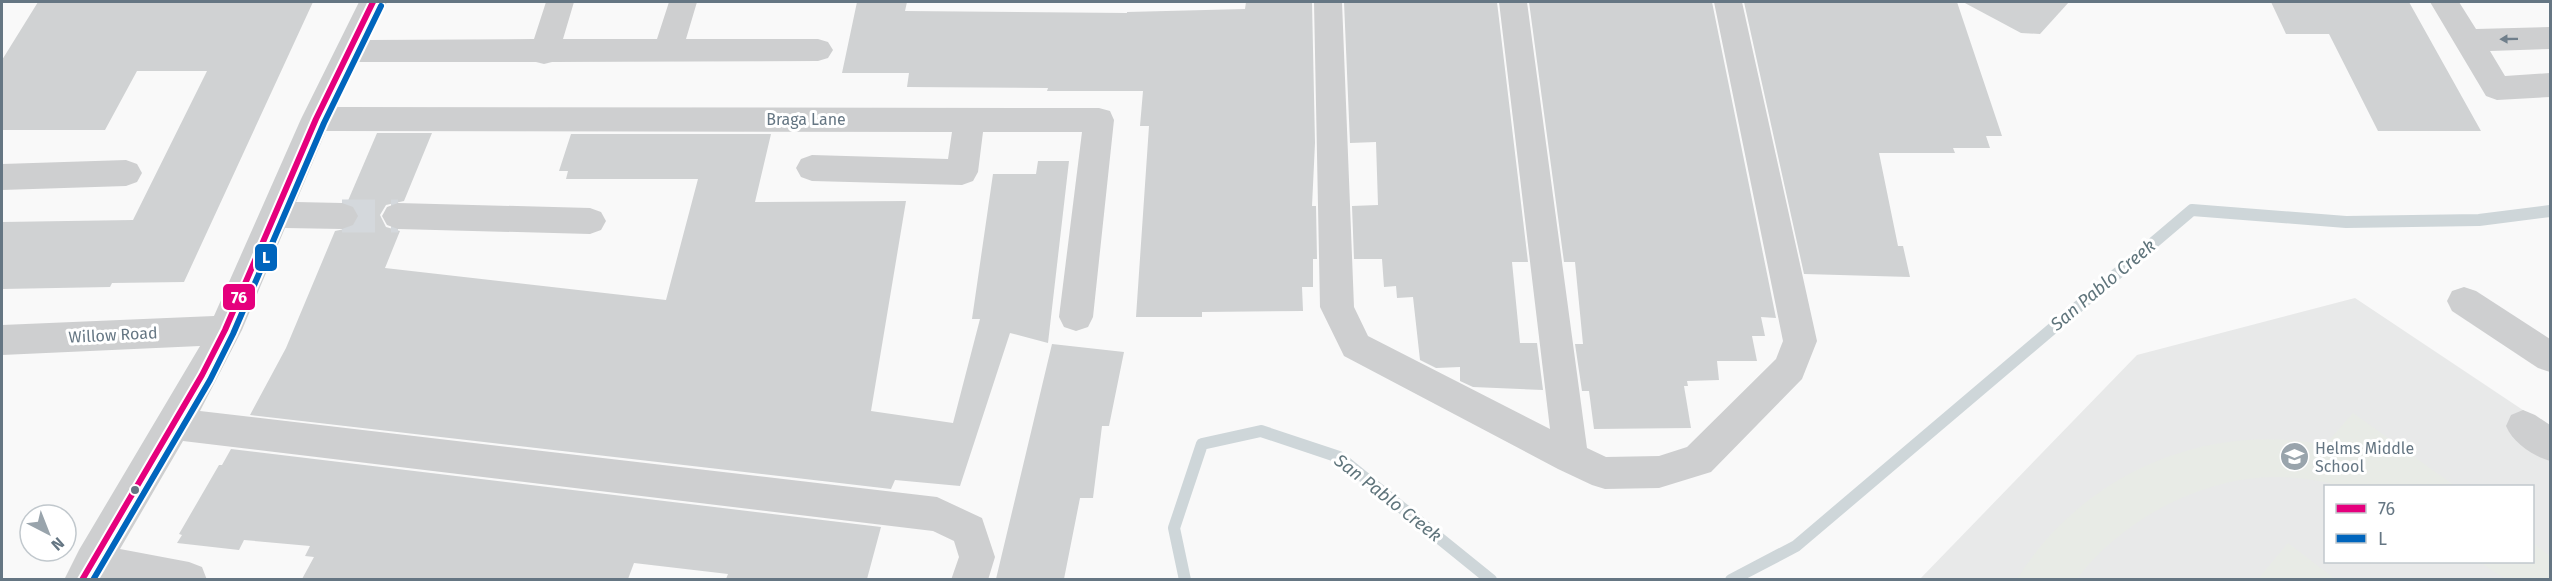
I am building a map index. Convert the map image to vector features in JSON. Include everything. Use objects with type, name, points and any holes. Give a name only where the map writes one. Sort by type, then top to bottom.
[{"type":"street","points":[[189,579],[87,571],[176,423],[225,330],[316,119],[373,2]]},
{"type":"street","points":[[544,53],[560,2]]},
{"type":"street","points":[[668,51],[683,2]]},
{"type":"street","points":[[1328,2],[1337,307],[1356,346],[1571,458],[1605,473],[1659,472],[1698,460],[1790,368],[1800,341],[1728,2]]},
{"type":"street","points":[[1513,2],[1571,458]]},
{"type":"street","points":[[2444,2],[2497,88],[2550,85]]},
{"type":"street","points":[[2468,40],[2550,38]]},
{"type":"street","points":[[349,51],[544,53],[818,50]]},
{"type":"street","points":[[812,168],[962,172],[969,118]]},
{"type":"street","name":"Braga Lane","points":[[316,119],[969,118],[1099,120],[1076,317]]},
{"type":"street","points":[[2,177],[126,173]]},
{"type":"street","points":[[274,215],[342,216]]},
{"type":"street","points":[[398,216],[590,221]]},
{"type":"street","points":[[2464,301],[2550,357]]},
{"type":"street","name":"Willow Road","points":[[2,340],[225,330]]},
{"type":"street","points":[[176,423],[937,514],[969,530],[976,557],[969,579]]},
{"type":"shaded area","name":"Helms Middle School","points":[[2355,298],[2550,428],[2550,579],[1919,580],[2137,355]]},
{"type":"shaded area","points":[[2353,413],[2454,485],[2337,485],[2290,477],[2245,479],[2190,494],[2164,507],[2116,539],[2077,579],[2017,579],[2044,542],[2076,511],[2111,485],[2150,464],[2192,449],[2235,441],[2280,440],[2325,445]]},
{"type":"shaded area","points":[[2288,543],[2335,579],[2258,579]]},
{"type":"shaded area","points":[[2534,544],[2550,556],[2550,579],[2505,579],[2481,563],[2534,563]]},
{"type":"building","points":[[38,2],[313,2],[184,282],[112,283],[110,287],[2,289],[2,222],[133,220],[207,71],[137,71],[105,130],[2,130],[2,60]]},
{"type":"building","points":[[857,2],[907,2],[905,11],[1127,13],[1245,9],[1246,2],[1312,2],[1315,143],[1312,206],[1316,206],[1317,259],[1313,259],[1313,287],[1302,287],[1303,311],[1202,312],[1202,317],[1136,317],[1149,126],[1140,126],[1143,91],[907,87],[909,73],[842,73]]},
{"type":"building","points":[[1344,2],[1497,2],[1528,262],[1512,262],[1520,343],[1537,343],[1543,390],[1473,387],[1460,381],[1460,367],[1436,368],[1420,360],[1413,297],[1397,298],[1396,286],[1384,287],[1382,259],[1354,259],[1352,206],[1378,205],[1376,142],[1350,143]]},
{"type":"building","points":[[1529,2],[1712,2],[1776,318],[1761,317],[1765,336],[1752,336],[1757,361],[1717,361],[1719,380],[1687,381],[1688,386],[1684,386],[1691,428],[1594,429],[1589,391],[1582,391],[1575,344],[1583,344],[1575,262],[1564,262]]},
{"type":"building","points":[[1744,2],[1957,2],[2002,136],[1986,136],[1990,148],[1953,148],[1955,153],[1879,153],[1898,246],[1903,246],[1910,277],[1804,274]]},
{"type":"building","points":[[1963,2],[2069,2],[2040,34],[2021,33]]},
{"type":"building","points":[[2271,2],[2409,2],[2481,131],[2378,131],[2329,34],[2286,34]]},
{"type":"building","points":[[377,133],[432,133],[404,201],[386,205],[380,215],[386,227],[400,231],[385,268],[666,300],[698,179],[566,179],[568,171],[559,171],[571,134],[771,134],[755,202],[906,201],[871,411],[953,423],[980,319],[972,319],[993,174],[1036,174],[1038,161],[1069,161],[1048,343],[1010,333],[960,486],[895,480],[891,489],[250,415],[286,348],[335,231],[354,227],[360,217],[355,206],[347,203]]},
{"type":"building","points":[[1052,344],[1124,352],[1109,426],[1102,426],[1093,498],[1080,498],[1064,579],[996,579]]},
{"type":"building","points":[[231,449],[881,527],[867,579],[726,579],[728,574],[634,563],[628,579],[302,579],[314,557],[305,556],[310,546],[244,540],[239,550],[177,543],[182,535],[179,534],[219,465],[222,465]]},
{"type":"waterway","name":"San Pablo Creek","points":[[1731,580],[1796,546],[2192,210],[2346,222],[2479,220],[2550,211]]},
{"type":"waterway","name":"San Pablo Creek","points":[[1185,580],[1174,528],[1202,444],[1261,431],[1339,457],[1491,580]]},
{"type":"tunnel","points":[[342,216],[398,216]]},
{"type":"transit line","name":"76","points":[[82,580],[202,375],[225,330],[316,119],[373,2]]},
{"type":"transit line","name":"L","points":[[93,580],[210,380],[233,334],[324,123],[381,6]]},
{"type":"place","name":"Helms Middle School","points":[[2294,457]]}]
